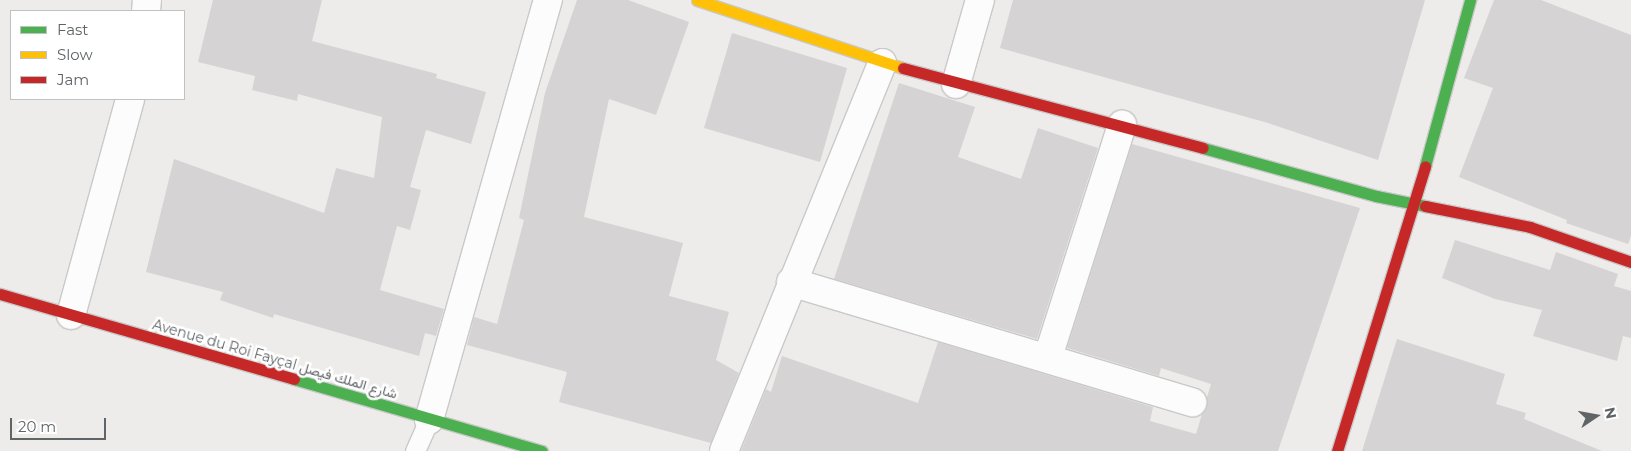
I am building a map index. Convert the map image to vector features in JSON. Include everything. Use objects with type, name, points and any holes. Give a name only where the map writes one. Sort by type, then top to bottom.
[{"type":"street","points":[[428,420],[548,0]]},
{"type":"street","points":[[696,0],[882,63],[956,84],[1122,125],[1376,196],[1530,226],[1631,262]]},
{"type":"street","points":[[956,84],[980,0]]},
{"type":"street","points":[[1337,451],[1415,204],[1456,42],[1470,0]]},
{"type":"street","points":[[724,451],[882,63]]},
{"type":"street","points":[[71,315],[130,100]]},
{"type":"street","points":[[1048,357],[1122,125]]},
{"type":"street","points":[[792,282],[1048,357],[1192,402]]},
{"type":"street","name":"Avenue du Roi Fayçal شارع الملك فيصل","points":[[0,294],[428,420],[542,451]]},
{"type":"lane","points":[[415,451],[428,420]]},
{"type":"building","points":[[213,0],[322,0],[312,41],[437,74],[436,78],[486,92],[471,144],[426,130],[410,187],[421,190],[410,230],[397,226],[380,290],[444,309],[436,336],[425,333],[419,356],[274,314],[273,318],[220,300],[223,292],[146,272],[174,159],[324,213],[336,168],[374,178],[382,117],[298,94],[297,101],[252,90],[255,76],[198,62]]},
{"type":"building","points":[[577,0],[628,0],[689,22],[656,115],[609,99],[584,217],[683,243],[669,296],[729,312],[716,360],[739,373],[711,443],[559,402],[567,372],[467,345],[474,317],[497,324],[524,220],[519,218],[545,93]]},
{"type":"building","points":[[1013,0],[1425,0],[1378,160],[1268,123],[1000,48]]},
{"type":"building","points":[[1494,0],[1541,0],[1631,35],[1631,236],[1628,244],[1566,223],[1567,220],[1459,177],[1493,88],[1464,78]]},
{"type":"building","points":[[732,33],[847,68],[820,162],[704,128]]},
{"type":"building","points":[[899,83],[975,107],[958,157],[1021,179],[1038,128],[1098,148],[1037,339],[834,279]]},
{"type":"building","points":[[1132,144],[1360,208],[1278,451],[741,451],[766,389],[771,392],[782,356],[918,403],[938,342],[1153,407],[1150,421],[1196,434],[1211,384],[1161,368],[1159,376],[1067,348]]},
{"type":"building","points":[[1455,240],[1550,270],[1556,252],[1618,274],[1614,286],[1631,291],[1631,338],[1623,336],[1617,361],[1533,336],[1542,310],[1495,299],[1442,278]]},
{"type":"building","points":[[1397,339],[1505,374],[1496,404],[1526,413],[1524,419],[1602,451],[1362,451]]},
{"type":"traffic: fast","points":[[1425,166],[1470,0]]},
{"type":"traffic: fast","points":[[1203,148],[1376,196],[1425,206]]},
{"type":"traffic: fast","points":[[294,379],[542,451]]},
{"type":"traffic: slow","points":[[697,0],[903,68]]},
{"type":"traffic: jam","points":[[903,68],[1203,148]]},
{"type":"traffic: jam","points":[[1337,451],[1425,166]]},
{"type":"traffic: jam","points":[[1425,206],[1530,227],[1631,262]]},
{"type":"traffic: jam","points":[[0,294],[294,379]]}]
